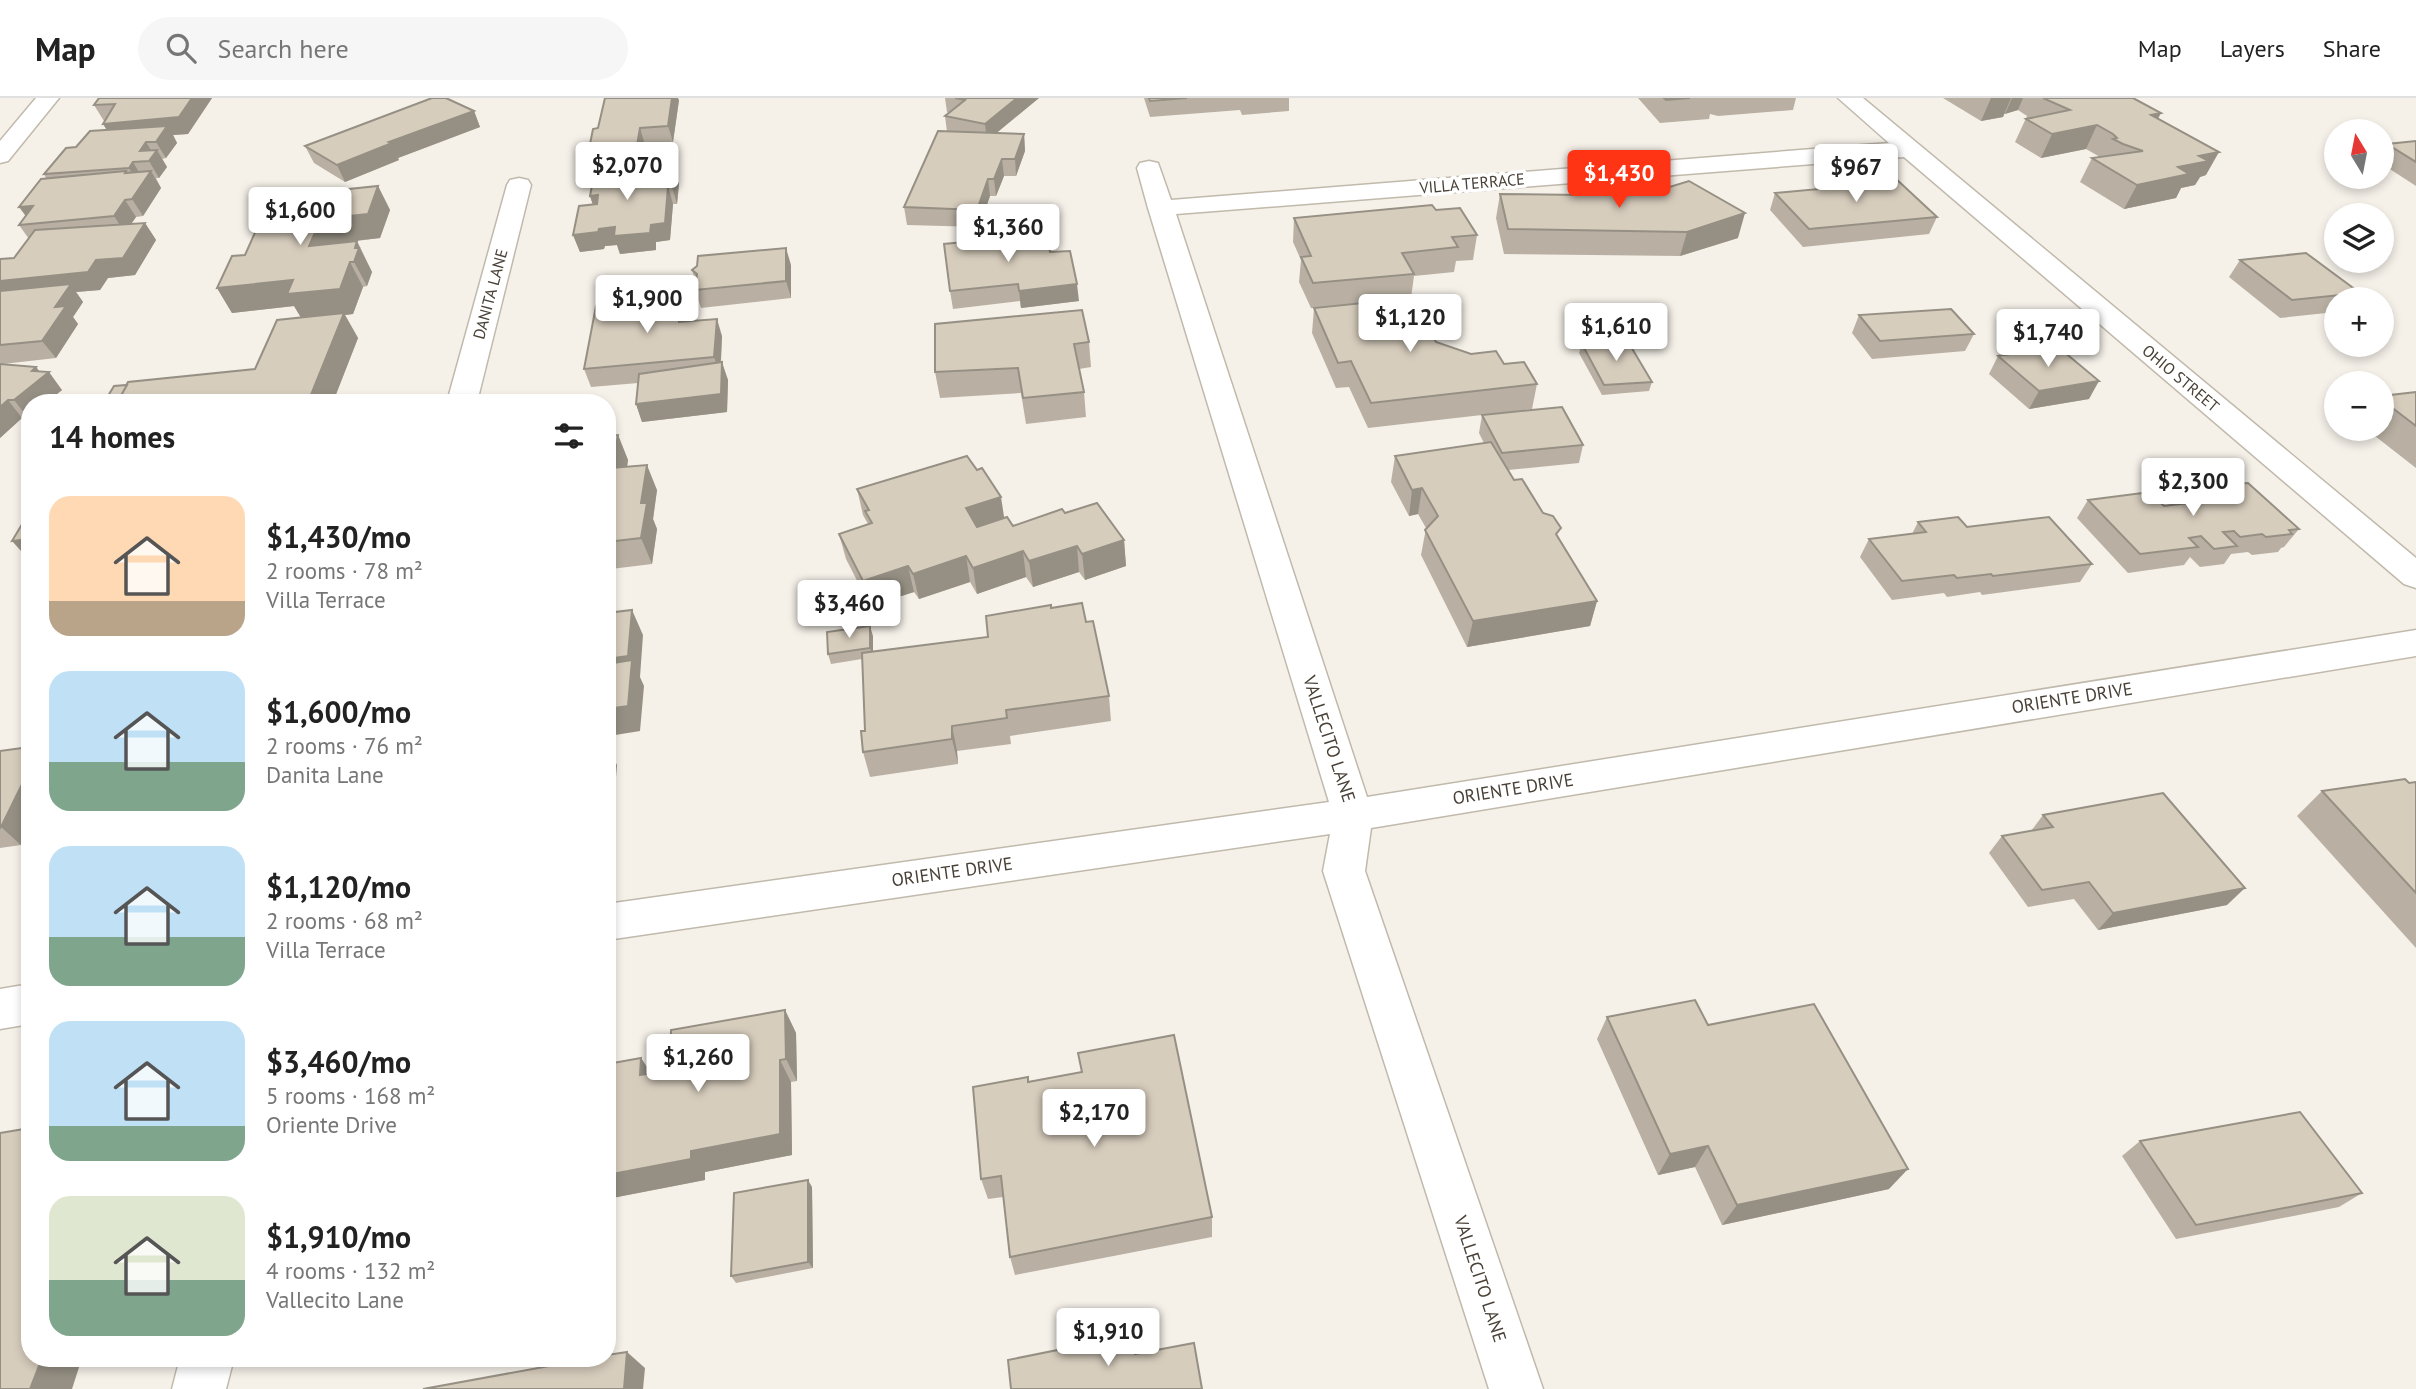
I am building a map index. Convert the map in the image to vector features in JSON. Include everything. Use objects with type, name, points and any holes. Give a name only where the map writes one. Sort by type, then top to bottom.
[{"type":"street","points":[[0,156],[48,98]]},
{"type":"street","name":"OHIO STREET","points":[[1849,98],[2416,576]]},
{"type":"street","name":"VILLA TERRACE","points":[[1161,208],[1909,149]]},
{"type":"street","name":"VALLECITO LANE","points":[[1149,168],[1353,814],[1344,871],[1516,1389]]},
{"type":"street","name":"DANITA LANE","points":[[464,394],[519,185]]},
{"type":"street","name":"ORIENTE DRIVE","points":[[616,921],[1353,814],[2416,643]]},
{"type":"street","points":[[0,1009],[21,1006]]},
{"type":"street","points":[[199,1389],[205,1367]]},
{"type":"building","points":[[99,98],[192,98],[179,117],[103,124],[115,104],[94,105]]},
{"type":"building","points":[[432,98],[446,98],[474,111],[389,142],[392,143],[337,165],[305,146]]},
{"type":"building","points":[[605,98],[672,98],[668,126],[640,128],[637,145],[589,149],[593,129],[598,128]]},
{"type":"building","points":[[955,98],[1017,98],[985,124],[945,116],[965,100]]},
{"type":"building","points":[[1149,98],[1187,98],[1150,101]]},
{"type":"building","points":[[2043,98],[2133,98],[2161,113],[2151,115],[2219,152],[2199,156],[2209,161],[2178,167],[2189,174],[2137,185],[2092,158],[2143,151],[2113,139],[2117,138],[2097,125],[2052,134],[2026,119],[2070,110]]},
{"type":"building","points":[[167,126],[156,142],[146,142],[140,151],[157,150],[149,161],[133,162],[129,168],[44,174],[66,148],[76,147],[90,131]]},
{"type":"building","points":[[938,131],[1024,134],[1015,159],[1002,159],[994,179],[988,179],[977,210],[904,207]]},
{"type":"building","points":[[2416,141],[2416,162],[2394,148],[2394,143]]},
{"type":"building","points":[[673,167],[672,187],[668,187],[665,223],[651,225],[650,233],[614,236],[615,227],[573,235],[579,206],[597,204],[598,195],[590,196],[594,175]]},
{"type":"building","points":[[126,171],[125,173],[151,171],[132,199],[125,200],[114,216],[19,225],[33,206],[19,207],[41,179]]},
{"type":"building","points":[[1894,177],[1937,217],[1809,229],[1775,193],[1863,185],[1858,180]]},
{"type":"building","points":[[1689,181],[1745,213],[1687,232],[1508,229],[1500,194],[1653,192]]},
{"type":"building","points":[[378,186],[368,214],[321,219],[309,246],[357,241],[355,248],[359,248],[354,262],[350,262],[340,289],[287,294],[293,280],[217,288],[232,256],[245,255],[262,217],[281,216],[283,210],[324,206],[330,191]]},
{"type":"building","points":[[1432,205],[1436,210],[1460,208],[1477,235],[1452,237],[1458,247],[1402,253],[1414,274],[1313,283],[1301,257],[1311,256],[1294,218]]},
{"type":"building","points":[[145,223],[123,258],[96,260],[88,272],[0,281],[0,259],[14,258],[35,230]]},
{"type":"building","points":[[1046,234],[1050,252],[1070,251],[1077,284],[1019,291],[1018,284],[950,291],[944,244]]},
{"type":"building","points":[[786,248],[786,281],[695,290],[697,274],[692,270],[697,266],[698,256]]},
{"type":"building","points":[[2306,253],[2324,266],[2324,273],[2333,273],[2352,287],[2324,287],[2324,297],[2292,300],[2240,260]]},
{"type":"building","points":[[71,284],[55,307],[66,306],[42,341],[0,345],[0,291]]},
{"type":"building","points":[[682,297],[679,322],[717,319],[714,357],[584,369],[596,306]]},
{"type":"building","points":[[1412,298],[1436,342],[1471,354],[1496,351],[1504,364],[1524,362],[1537,384],[1371,403],[1351,361],[1338,363],[1314,308]]},
{"type":"building","points":[[1951,309],[1974,334],[1880,341],[1859,315]]},
{"type":"building","points":[[1082,310],[1089,342],[1074,344],[1084,392],[1023,398],[1018,368],[935,372],[935,324]]},
{"type":"building","points":[[344,313],[311,394],[121,394],[128,382],[255,369],[277,320]]},
{"type":"building","points":[[1627,340],[1652,382],[1604,385],[1582,344]]},
{"type":"building","points":[[2057,346],[2099,381],[2039,391],[1998,356]]},
{"type":"building","points":[[722,362],[721,394],[636,404],[639,374]]},
{"type":"building","points":[[0,364],[36,367],[32,371],[49,372],[14,400],[8,400],[0,407]]},
{"type":"building","points":[[127,385],[122,394],[109,394],[114,386]]},
{"type":"building","points":[[2416,392],[2416,426],[2394,409],[2394,395]]},
{"type":"building","points":[[1562,407],[1583,445],[1502,453],[1482,415]]},
{"type":"building","points":[[1491,442],[1514,480],[1522,479],[1543,513],[1553,516],[1561,528],[1556,534],[1597,601],[1473,621],[1425,530],[1438,516],[1422,488],[1412,490],[1395,456]]},
{"type":"building","points":[[967,456],[977,470],[982,468],[1001,497],[966,508],[977,527],[1007,517],[1013,526],[1062,509],[1065,513],[1097,503],[1124,540],[1082,554],[1077,546],[1029,561],[1023,551],[973,568],[966,556],[913,574],[908,566],[863,581],[839,534],[872,523],[865,511],[869,510],[857,489]]},
{"type":"building","points":[[647,465],[641,503],[647,503],[641,538],[616,541],[616,468]]},
{"type":"building","points":[[2248,483],[2299,529],[2289,530],[2292,534],[2266,537],[2262,534],[2240,537],[2234,531],[2223,532],[2237,546],[2214,549],[2201,536],[2189,538],[2198,547],[2140,554],[2088,500],[2150,492],[2164,506],[2189,503],[2177,492],[2182,492],[2182,488]]},
{"type":"building","points":[[1958,517],[1967,527],[2049,517],[2092,564],[1993,576],[1991,574],[1957,578],[1954,575],[1902,581],[1869,539],[1926,532],[1918,522]]},
{"type":"building","points":[[21,526],[21,540],[12,541]]},
{"type":"building","points":[[1082,603],[1086,622],[1093,621],[1109,696],[1006,710],[1007,718],[952,726],[952,739],[863,752],[861,731],[865,731],[862,653],[988,637],[986,616],[1051,605],[1051,608]]},
{"type":"building","points":[[632,610],[628,656],[616,658],[616,612]]},
{"type":"building","points":[[870,626],[870,648],[828,654],[827,632]]},
{"type":"building","points":[[632,660],[628,706],[616,708],[616,663]]},
{"type":"building","points":[[21,748],[21,786],[0,828],[0,751]]},
{"type":"building","points":[[2405,779],[2409,783],[2416,782],[2416,893],[2322,791]]},
{"type":"building","points":[[2163,793],[2245,888],[2113,913],[2089,882],[2042,890],[2002,836],[2053,827],[2043,815]]},
{"type":"building","points":[[1695,1000],[1708,1025],[1814,1004],[1908,1169],[1737,1205],[1708,1146],[1670,1154],[1607,1017]]},
{"type":"building","points":[[785,1010],[786,1059],[780,1060],[780,1134],[691,1151],[691,1159],[616,1173],[616,1062],[641,1058],[640,1075],[670,1070],[671,1030]]},
{"type":"building","points":[[1174,1035],[1212,1217],[1010,1257],[1001,1176],[981,1179],[973,1087],[1028,1077],[1028,1082],[1082,1072],[1078,1053]]},
{"type":"building","points":[[2300,1112],[2362,1193],[2196,1225],[2140,1141]]},
{"type":"building","points":[[21,1130],[21,1367],[39,1367],[30,1389],[0,1389],[0,1133]]},
{"type":"building","points":[[808,1180],[808,1262],[731,1276],[734,1193]]},
{"type":"building","points":[[1132,1335],[1135,1354],[1194,1343],[1202,1389],[1011,1389],[1008,1360]]},
{"type":"building","points":[[627,1352],[624,1389],[423,1389],[544,1367],[616,1367],[616,1354]]}]
